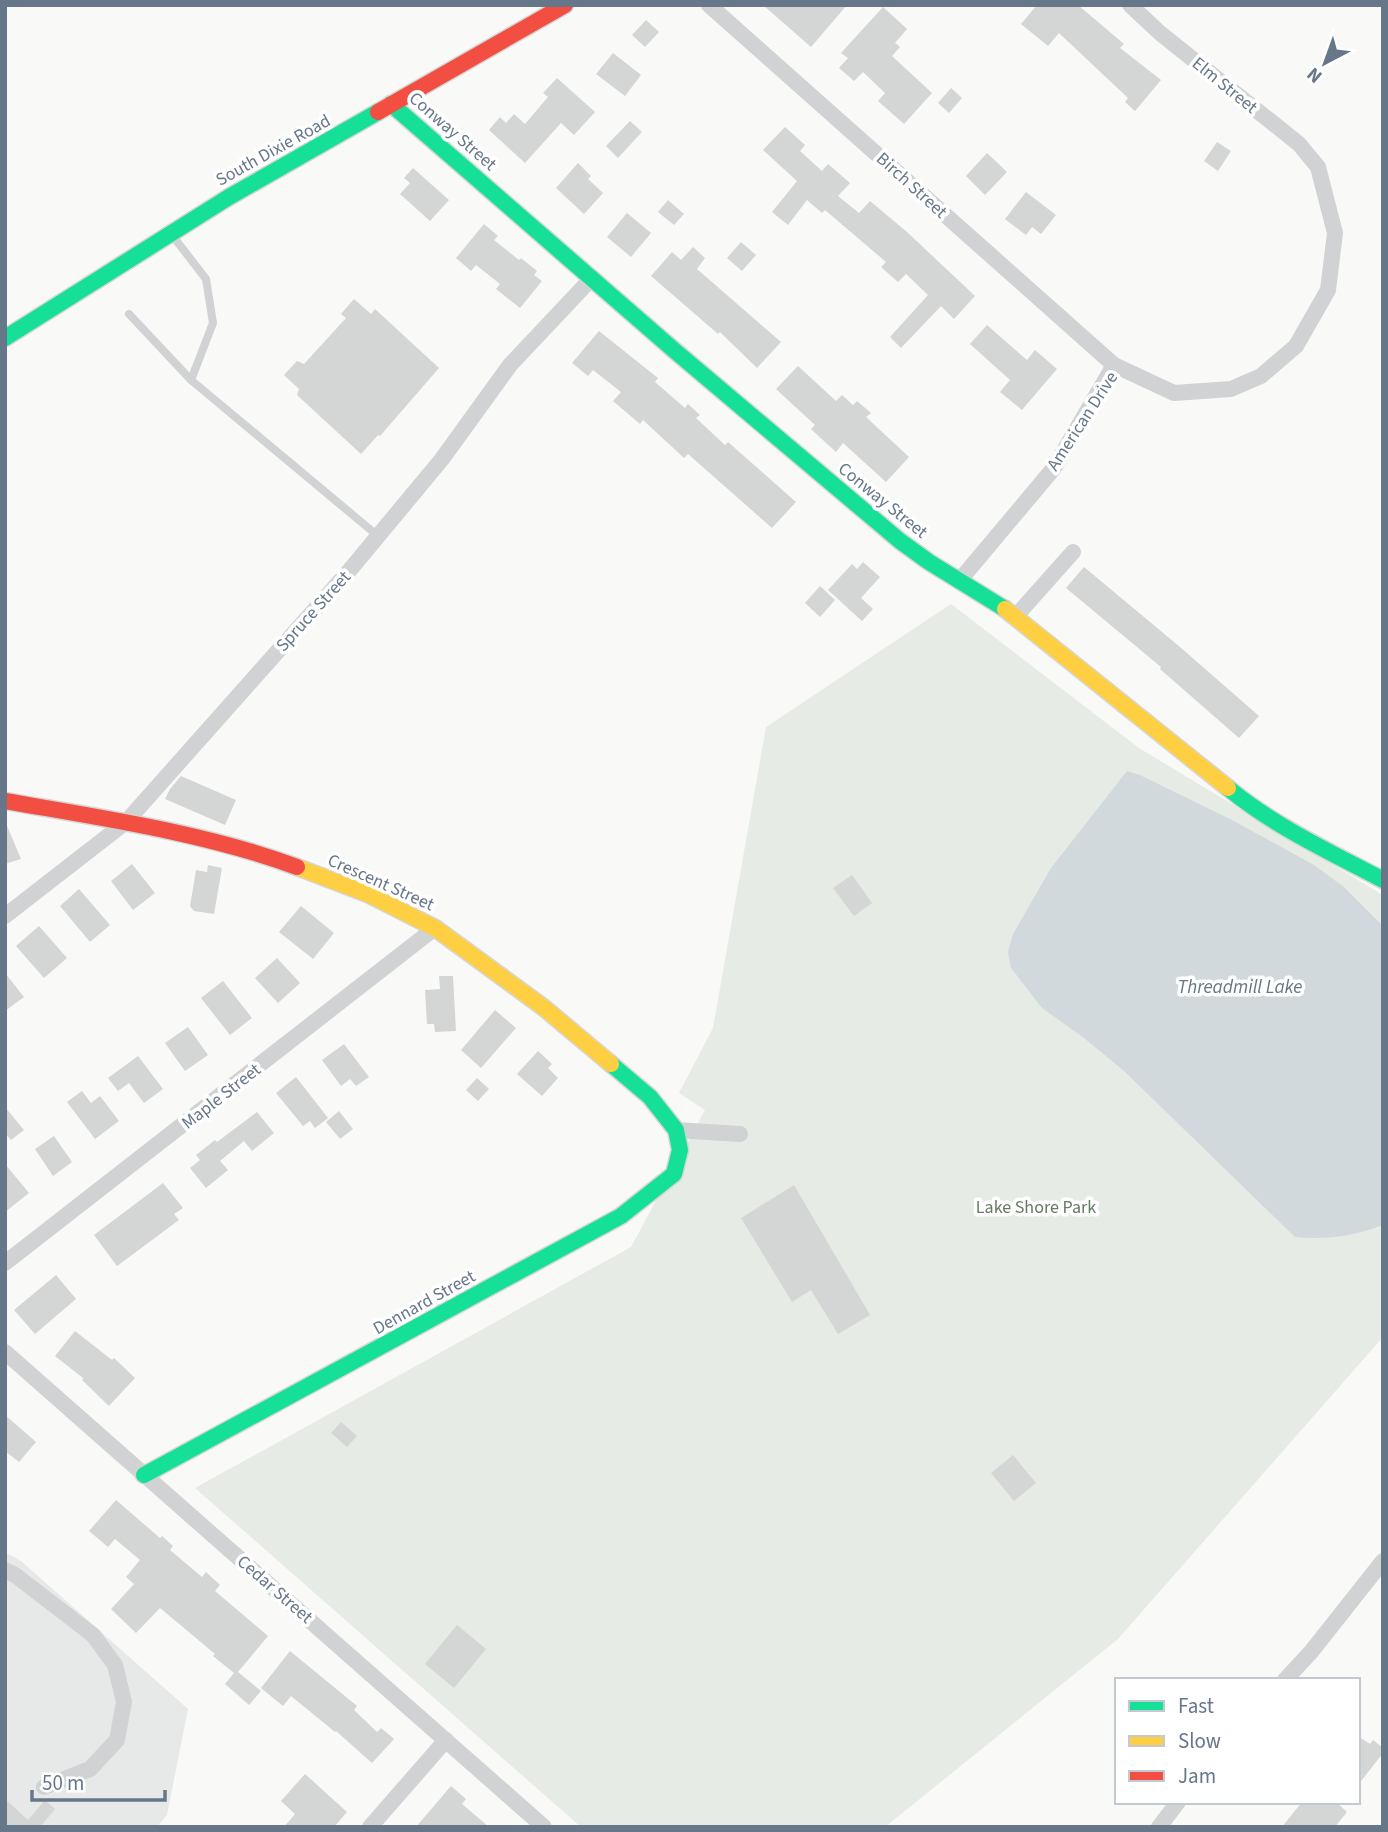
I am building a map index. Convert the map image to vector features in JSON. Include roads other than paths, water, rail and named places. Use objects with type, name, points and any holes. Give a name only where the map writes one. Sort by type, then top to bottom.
[{"type":"street","name":"South Dixie Road","points":[[5,338],[229,197],[565,5]]},
{"type":"street","name":"Birch Street","points":[[709,5],[1114,365]]},
{"type":"street","name":"Elm Street","points":[[1130,5],[1160,33],[1299,144],[1318,167]]},
{"type":"street","name":"Conway Street","points":[[391,104],[855,504],[910,548],[1016,616],[1247,803],[1315,845],[1383,880]]},
{"type":"street","name":"American Drive","points":[[960,580],[1054,468],[1114,365],[1174,393],[1231,389],[1261,376],[1296,346],[1328,290],[1335,233],[1318,167]]},
{"type":"street","name":"Spruce Street","points":[[5,916],[126,822],[377,537],[442,459],[510,365],[592,278]]},
{"type":"street","points":[[1016,616],[1073,552]]},
{"type":"street","name":"Crescent Street","points":[[5,801],[126,822],[265,855],[370,895],[435,928],[554,1016],[650,1097],[676,1130]]},
{"type":"street","name":"Maple Street","points":[[5,1264],[435,928]]},
{"type":"street","points":[[676,1130],[740,1134]]},
{"type":"street","name":"Dennard Street","points":[[144,1475],[621,1216],[674,1174],[680,1150],[676,1130]]},
{"type":"street","name":"Cedar Street","points":[[5,1352],[544,1827]]},
{"type":"street","points":[[1288,1678],[1383,1560]]},
{"type":"street","points":[[5,1570],[15,1574],[93,1635],[115,1665],[124,1702],[117,1740],[90,1769],[44,1787]]},
{"type":"street","points":[[370,1827],[446,1740]]},
{"type":"street","points":[[1159,1827],[1176,1804]]},
{"type":"lane","points":[[170,233],[206,279],[214,323],[191,380]]},
{"type":"lane","points":[[129,314],[191,380],[377,537]]},
{"type":"water","name":"Threadmill Lake","points":[[1127,771],[1234,821],[1314,865],[1344,887],[1383,926],[1383,1225],[1340,1236],[1295,1237],[1124,1071],[1042,1008],[1011,968],[1008,952],[1013,934],[1051,868]]},
{"type":"park label","name":"Lake Shore Park","points":[[1036,1207]]}]
